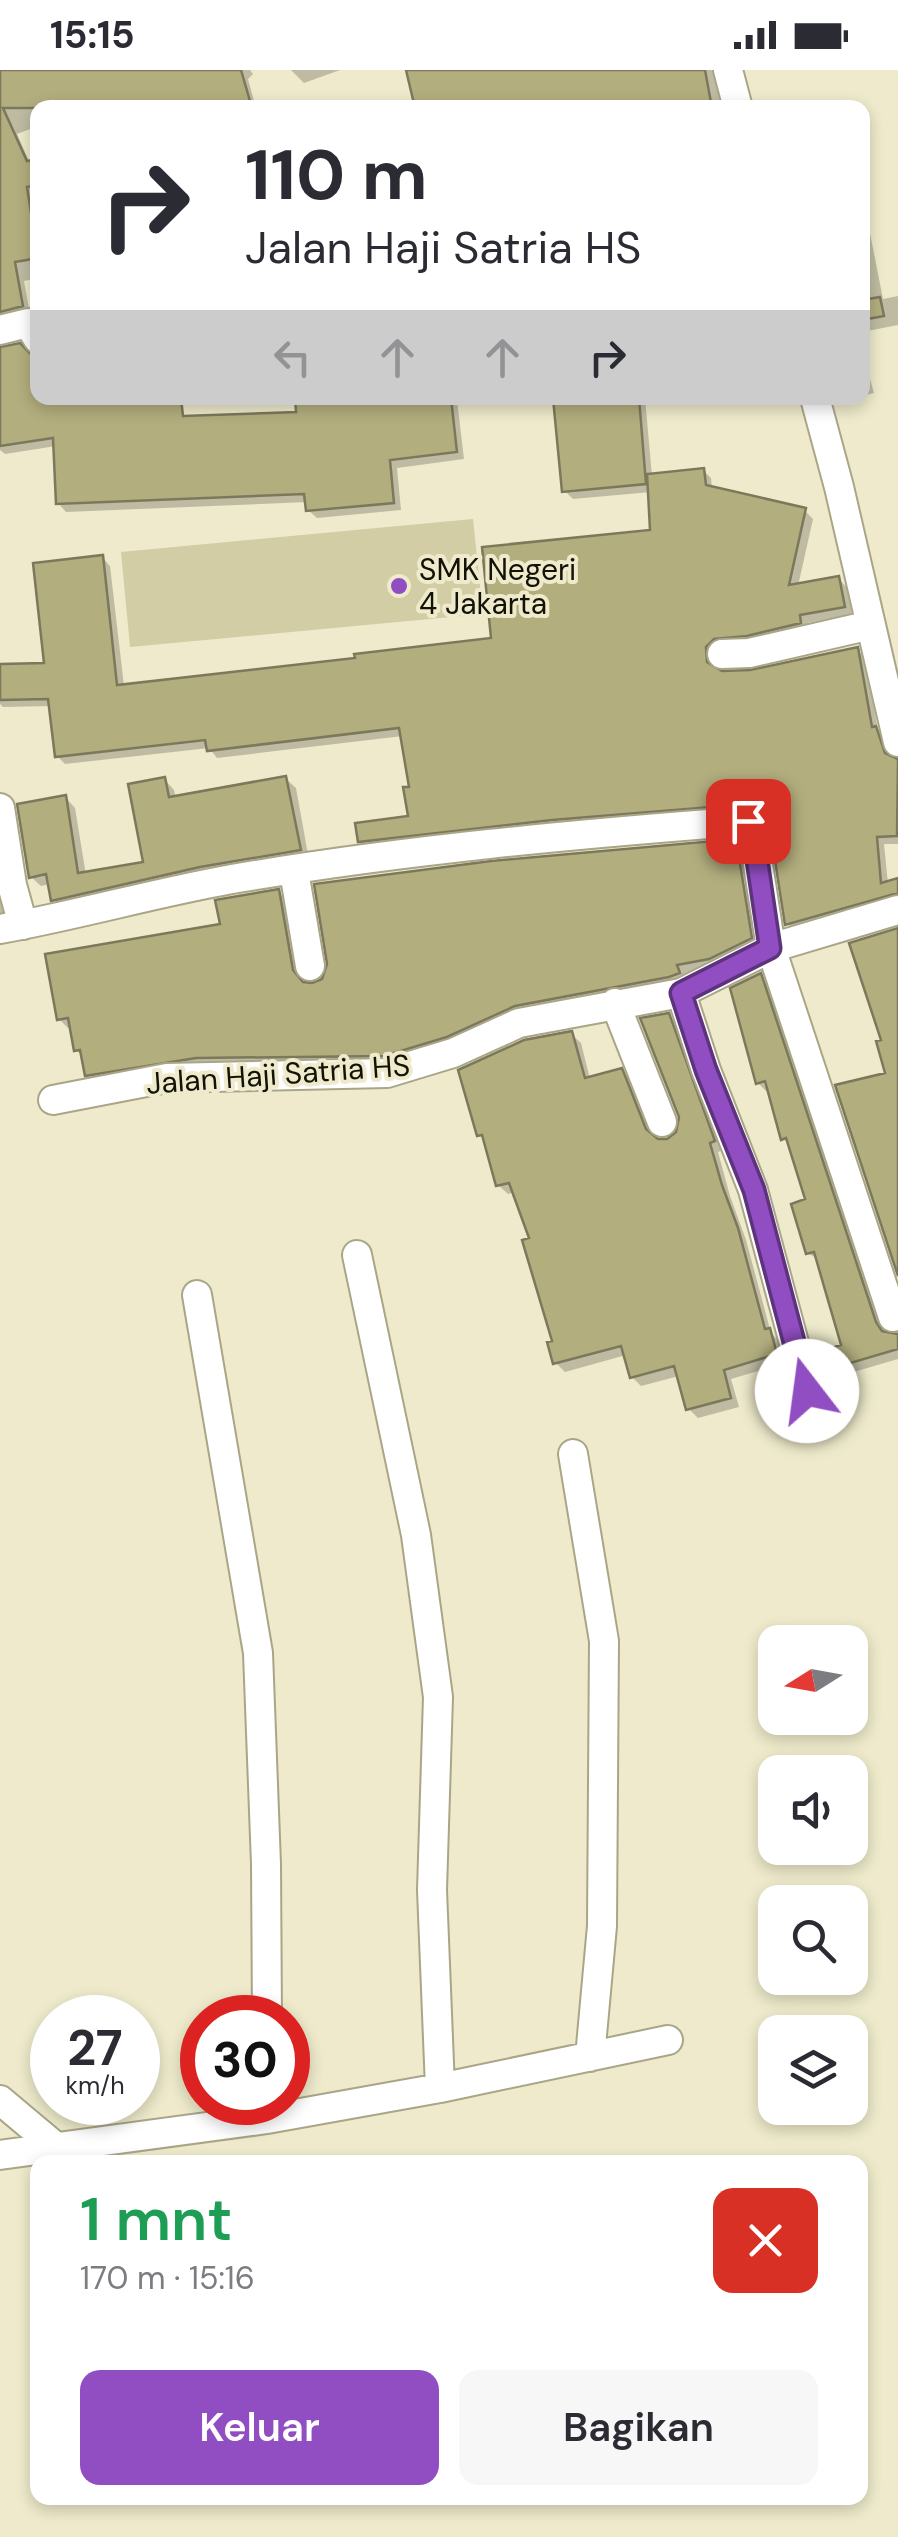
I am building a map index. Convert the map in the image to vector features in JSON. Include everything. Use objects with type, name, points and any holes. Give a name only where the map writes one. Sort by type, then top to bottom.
[{"type":"street","points":[[728,70],[736,100]]},
{"type":"street","points":[[0,330],[28,323],[30,326]]},
{"type":"street","points":[[817,405],[898,742]]},
{"type":"street","points":[[722,654],[750,653],[871,625]]},
{"type":"street","points":[[0,808],[12,884],[11,927],[294,870],[592,833],[748,821],[752,826],[770,948],[893,1317]]},
{"type":"street","points":[[294,870],[310,966]]},
{"type":"street","name":"Jalan Haji Satria HS","points":[[53,1100],[167,1078],[387,1072],[453,1053],[518,1023],[681,993],[770,948],[898,910]]},
{"type":"street","points":[[681,993],[706,1070],[754,1190],[807,1391]]},
{"type":"street","points":[[615,1004],[662,1122]]},
{"type":"street","points":[[358,1255],[416,1535],[438,1697],[432,1890],[440,2088]]},
{"type":"street","points":[[197,1295],[258,1653],[267,1995]]},
{"type":"street","points":[[573,1454],[604,1641],[602,1926],[590,2057]]},
{"type":"street","points":[[310,2105],[440,2088],[668,2040]]},
{"type":"street","points":[[0,2100],[56,2146]]},
{"type":"street","points":[[0,2155],[183,2125]]},
{"type":"shaded area","points":[[473,519],[483,614],[130,647],[121,552]]},
{"type":"building","points":[[0,70],[241,70],[250,100],[30,100],[30,108],[3,108],[30,160],[30,259],[15,262],[23,306],[0,312]]},
{"type":"building","points":[[406,70],[705,70],[711,100],[413,100]]},
{"type":"building","points":[[880,297],[884,316],[870,319],[870,299]]},
{"type":"building","points":[[20,343],[30,353],[30,405],[182,405],[183,416],[296,412],[296,405],[452,405],[457,452],[390,460],[394,503],[306,511],[304,494],[56,504],[53,438],[0,446],[0,347]]},
{"type":"building","points":[[554,405],[640,405],[646,484],[562,492]]},
{"type":"building","points":[[704,468],[706,485],[806,508],[789,585],[839,576],[845,607],[800,615],[801,623],[747,636],[714,639],[706,647],[707,662],[722,671],[750,670],[858,647],[872,727],[876,726],[885,753],[898,759],[897,836],[877,837],[881,883],[898,878],[898,893],[785,925],[769,822],[761,809],[748,804],[552,820],[358,842],[355,823],[408,816],[403,787],[409,787],[399,728],[207,751],[205,740],[55,757],[48,699],[0,700],[0,664],[44,663],[33,563],[103,555],[117,685],[355,658],[354,654],[491,638],[482,547],[650,530],[647,474]]},
{"type":"building","points":[[286,776],[301,850],[200,867],[51,901],[46,874],[29,878],[17,804],[66,795],[78,873],[143,862],[128,784],[165,777],[169,797]]},
{"type":"building","points":[[736,839],[752,938],[709,959],[677,965],[680,973],[669,977],[515,1006],[447,1037],[384,1056],[196,1058],[85,1076],[80,1050],[74,1051],[68,1018],[57,1020],[45,954],[220,924],[215,900],[279,889],[293,970],[303,982],[312,983],[322,979],[327,964],[314,884],[491,861]]},
{"type":"building","points":[[898,928],[898,1276],[835,1085],[885,1073],[876,1041],[881,1040],[849,943]]},
{"type":"building","points":[[761,973],[876,1322],[882,1331],[898,1334],[898,1349],[820,1372],[815,1353],[841,1345],[814,1252],[806,1254],[791,1204],[805,1199],[786,1138],[781,1140],[765,1081],[756,1084],[730,988]]},
{"type":"building","points":[[669,1013],[715,1141],[710,1143],[722,1185],[738,1228],[765,1329],[770,1328],[777,1354],[724,1370],[731,1398],[686,1410],[674,1366],[630,1378],[621,1346],[553,1364],[547,1342],[552,1341],[522,1240],[529,1238],[509,1183],[496,1186],[458,1070],[524,1040],[572,1031],[585,1078],[622,1068],[646,1129],[658,1139],[667,1139],[676,1132],[679,1117],[640,1018]]},
{"type":"place","name":"SMK Negeri 4 Jakarta","points":[[399,586]]},
{"type":"route","points":[[748,821],[752,826],[770,948],[681,993],[706,1070],[754,1190],[807,1391]]}]
